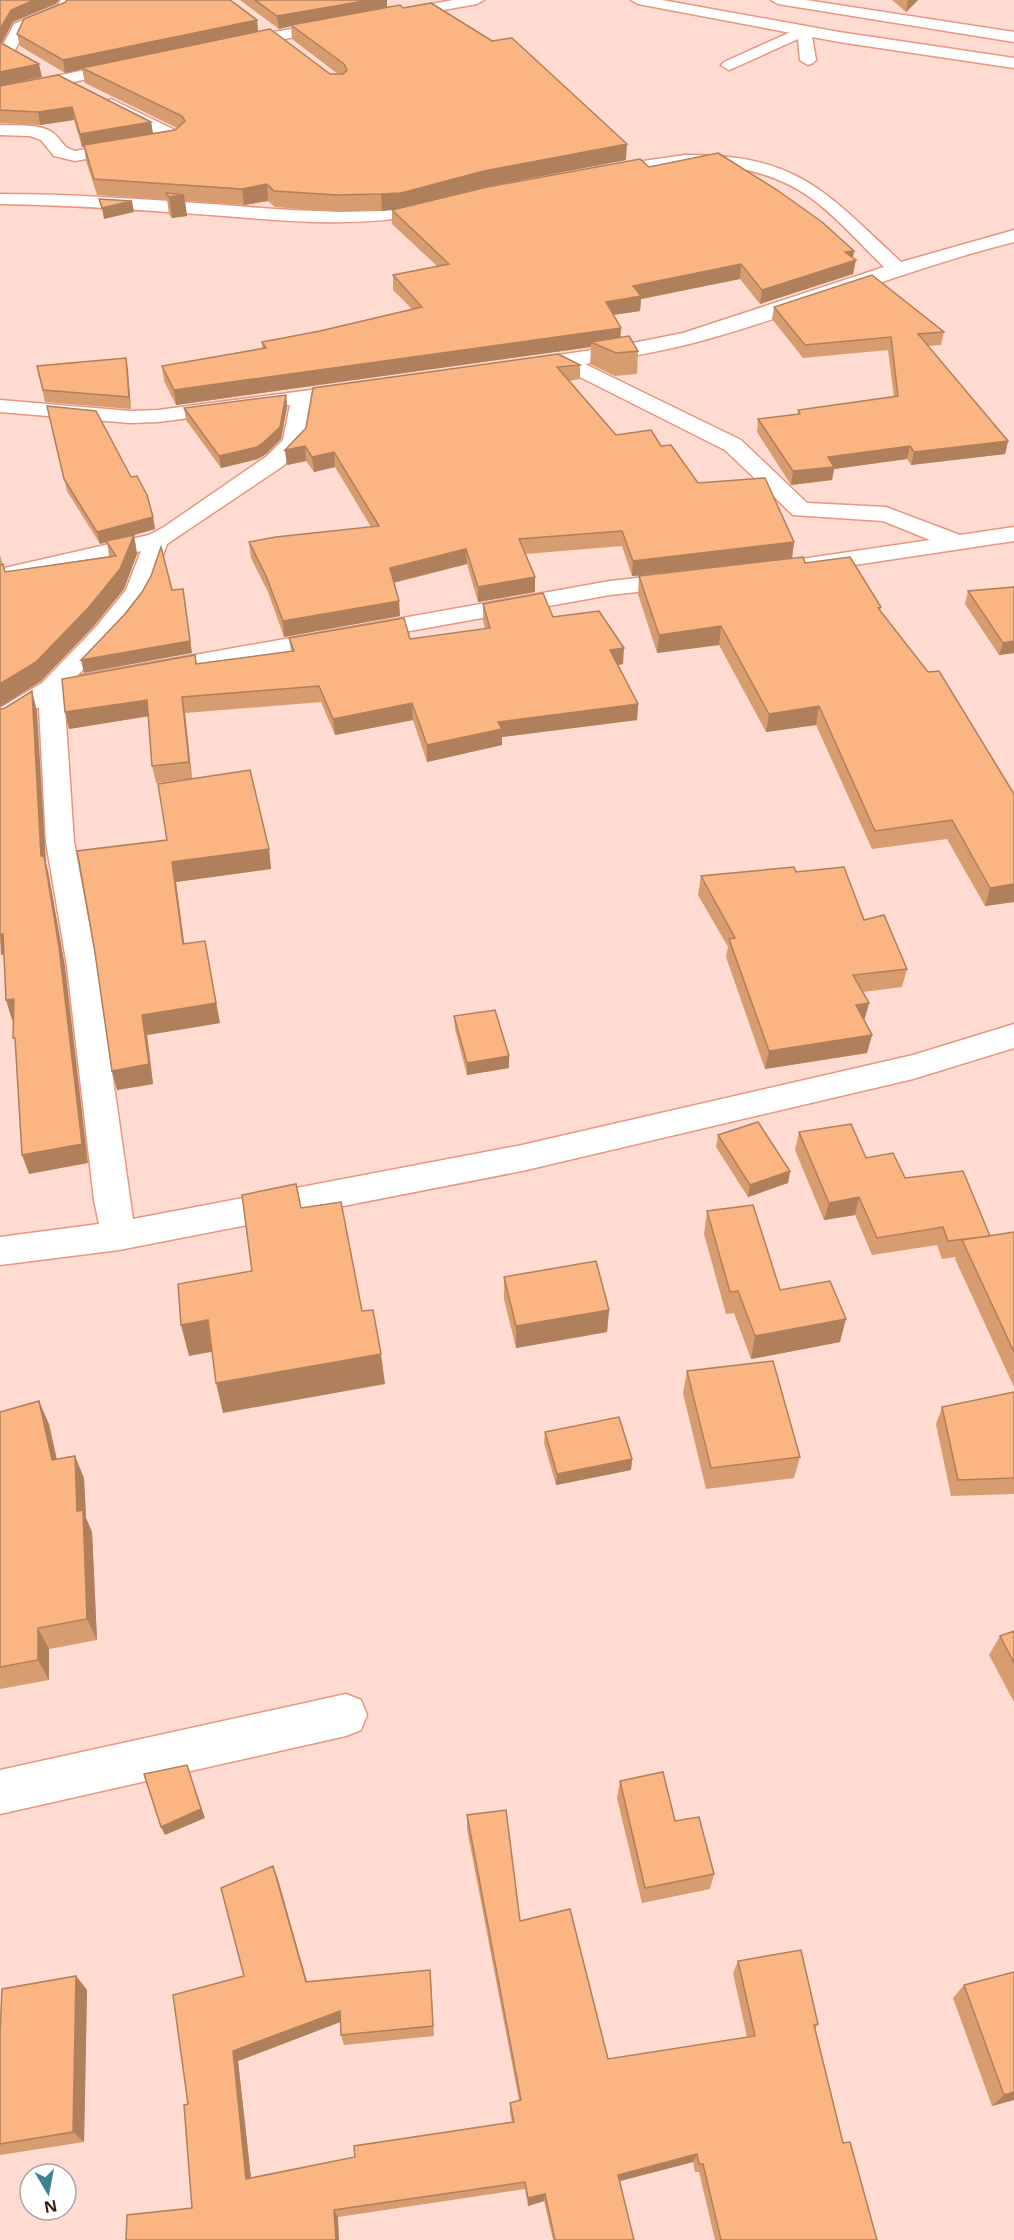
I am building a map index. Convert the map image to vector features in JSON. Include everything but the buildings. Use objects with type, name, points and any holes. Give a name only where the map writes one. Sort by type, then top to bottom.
[{"type":"street","points":[[27,59],[5,50],[19,27],[62,9],[69,0]]},
{"type":"street","points":[[380,17],[477,0]]},
{"type":"street","points":[[638,0],[804,30],[1014,63]]},
{"type":"street","points":[[778,0],[1014,37]]},
{"type":"street","points":[[219,47],[346,23]]},
{"type":"street","points":[[260,24],[294,50]]},
{"type":"street","points":[[804,30],[808,60]]},
{"type":"street","points":[[729,65],[804,30]]},
{"type":"street","points":[[0,93],[140,63]]},
{"type":"street","points":[[1,135],[32,131],[47,136],[60,152],[75,156],[177,138],[44,69]]},
{"type":"street","points":[[591,174],[649,163],[717,159],[751,164],[786,175],[817,194],[896,268]]},
{"type":"street","points":[[0,199],[108,203],[338,219],[403,216],[454,202]]},
{"type":"street","points":[[503,369],[654,347],[709,333],[896,268],[1014,236]]},
{"type":"street","points":[[563,361],[732,445],[801,510],[886,514],[958,543]]},
{"type":"street","points":[[0,406],[130,417],[158,416],[373,388]]},
{"type":"street","points":[[0,576],[157,540],[275,461],[294,442],[302,398]]},
{"type":"street","points":[[0,411],[22,408]]},
{"type":"street","points":[[790,568],[1014,534]]},
{"type":"street","points":[[0,720],[51,688],[105,632],[138,592],[157,540]]},
{"type":"street","points":[[51,688],[598,590],[700,578]]},
{"type":"street","points":[[51,688],[60,842],[82,966],[111,1200],[119,1236]]},
{"type":"street","points":[[0,1251],[119,1236],[522,1158],[913,1067],[1014,1036]]},
{"type":"street","points":[[0,1792],[346,1715]]}]
